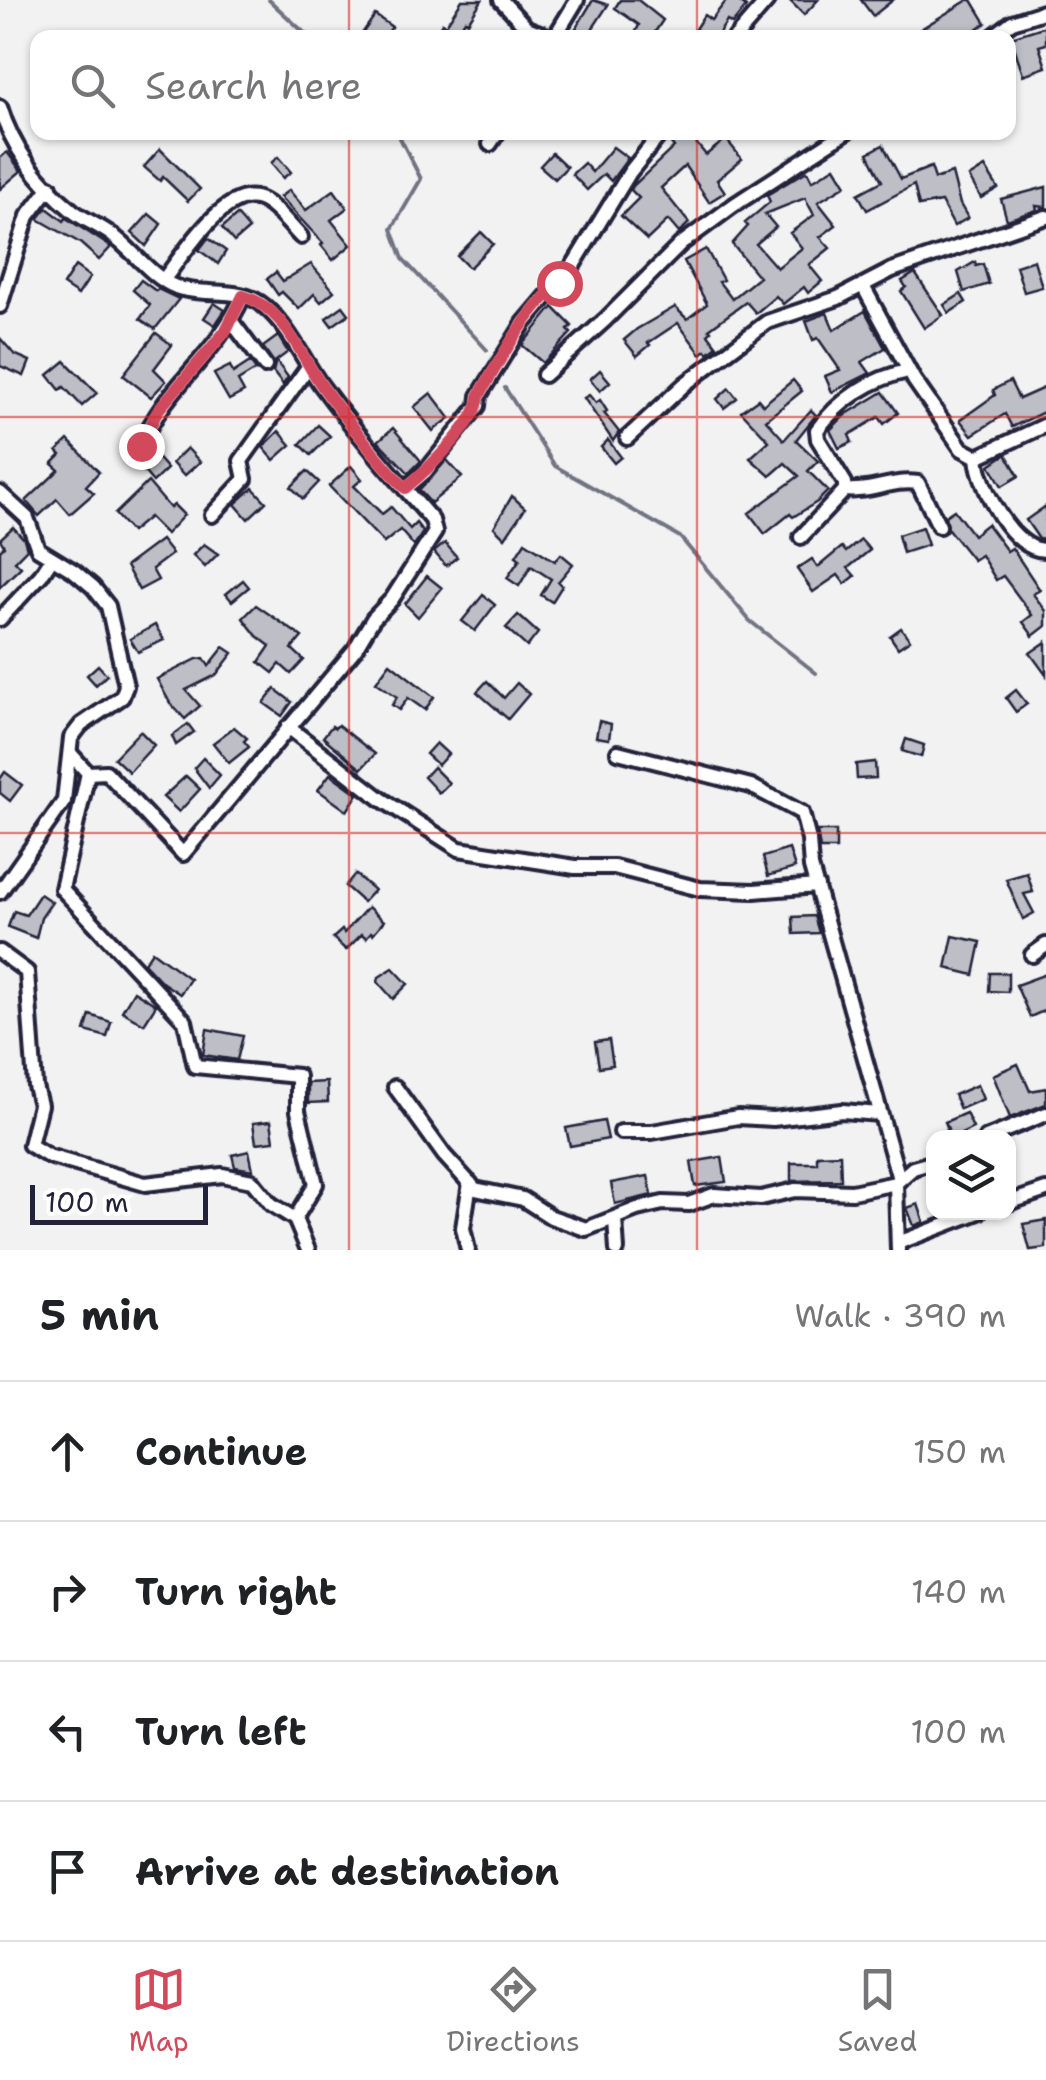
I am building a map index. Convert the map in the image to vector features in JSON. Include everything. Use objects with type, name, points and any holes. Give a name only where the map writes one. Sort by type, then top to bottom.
[{"type":"street","points":[[501,0],[533,30]]},
{"type":"street","points":[[559,30],[577,0]]},
{"type":"street","points":[[742,30],[768,0]]},
{"type":"street","points":[[1002,30],[1046,10]]},
{"type":"street","points":[[0,107],[30,170],[76,214],[112,234],[172,285],[193,292],[243,296],[268,309],[295,340],[308,367],[364,443],[432,520],[436,532],[355,649],[183,854],[106,772],[88,773]]},
{"type":"street","points":[[405,488],[425,472],[478,406],[479,396],[524,323],[574,264],[630,172],[656,140]]},
{"type":"street","points":[[544,374],[681,244],[834,140]]},
{"type":"street","points":[[0,306],[28,216],[50,187]]},
{"type":"street","points":[[164,279],[218,214],[247,198],[259,199],[301,236]]},
{"type":"street","points":[[626,438],[685,384],[767,322],[838,298],[892,270],[1046,217]]},
{"type":"street","points":[[863,286],[908,370],[962,449],[977,457]]},
{"type":"street","points":[[141,446],[158,410],[204,360],[232,322],[243,296]]},
{"type":"street","points":[[232,322],[265,366]]},
{"type":"street","points":[[212,515],[245,479],[241,461],[308,367]]},
{"type":"street","points":[[801,537],[820,512],[845,490],[846,483],[818,439],[817,430],[860,390],[908,370]]},
{"type":"street","points":[[977,457],[1046,426]]},
{"type":"street","points":[[977,457],[978,476],[990,500],[1028,546],[1040,552],[1046,550]]},
{"type":"street","points":[[845,490],[863,492],[896,482],[918,483],[939,526]]},
{"type":"street","points":[[0,493],[26,518],[38,550],[93,587],[108,606],[126,686],[122,697],[80,725],[71,738],[64,801],[0,892]]},
{"type":"street","points":[[0,619],[52,558]]},
{"type":"street","points":[[288,727],[381,799],[459,850],[575,867],[614,868],[700,889],[754,891],[817,886]]},
{"type":"street","points":[[618,752],[751,786],[802,813],[817,886],[898,1181],[898,1246],[960,1220]]},
{"type":"street","points":[[70,753],[88,773]]},
{"type":"street","points":[[88,773],[62,889],[185,1021],[195,1066],[298,1076],[298,1111],[316,1184],[294,1219]]},
{"type":"street","points":[[1032,954],[1046,945]]},
{"type":"street","points":[[0,952],[27,972],[35,1086],[40,1105],[30,1145],[48,1156],[144,1184],[222,1175],[252,1181],[271,1204],[294,1219],[308,1250]]},
{"type":"street","points":[[395,1087],[408,1110],[475,1189],[523,1199],[551,1217],[586,1229],[636,1209],[688,1204],[714,1194],[761,1198],[796,1190],[852,1192],[898,1181],[913,1168],[926,1164]]},
{"type":"street","points":[[621,1132],[652,1132],[738,1116],[774,1119],[842,1111],[880,1114]]},
{"type":"street","points":[[1006,1130],[1046,1114]]},
{"type":"street","points":[[468,1250],[462,1228],[470,1184]]},
{"type":"street","points":[[1016,1200],[1046,1190]]},
{"type":"street","points":[[615,1219],[617,1250]]},
{"type":"building","points":[[462,0],[482,0],[458,30],[437,30],[442,23],[445,26]]},
{"type":"building","points":[[593,0],[608,5],[592,30],[575,30]]},
{"type":"building","points":[[620,0],[638,0],[663,20],[656,30],[637,30],[639,25],[615,8]]},
{"type":"building","points":[[727,0],[737,0],[746,7],[721,30],[695,29],[704,15],[711,20]]},
{"type":"building","points":[[789,0],[818,0],[804,15]]},
{"type":"building","points":[[861,0],[893,0],[873,16]]},
{"type":"building","points":[[968,0],[972,0],[986,23],[975,30],[919,30]]},
{"type":"building","points":[[375,15],[392,27],[390,30],[365,30]]},
{"type":"building","points":[[1046,26],[1046,44],[1039,46],[1046,67],[1023,75],[1016,53],[1016,35]]},
{"type":"building","points":[[694,140],[706,155],[727,140],[742,159],[717,180],[725,192],[709,202],[685,166],[661,188],[689,223],[679,233],[668,220],[647,240],[621,216],[639,198],[631,190],[633,186],[674,147],[670,142]]},
{"type":"building","points":[[883,145],[901,179],[931,167],[935,179],[952,173],[968,218],[954,226],[941,202],[919,206],[914,185],[867,210],[858,194],[882,181],[868,153]]},
{"type":"building","points":[[613,147],[628,158],[611,181],[604,174],[587,190],[572,174],[584,163],[592,172]]},
{"type":"building","points":[[160,149],[200,189],[188,201],[163,177],[160,181],[144,167]]},
{"type":"building","points":[[7,152],[21,171],[0,189],[0,158]]},
{"type":"building","points":[[552,153],[567,167],[555,179],[540,166]]},
{"type":"building","points":[[278,157],[291,172],[283,178],[271,163]]},
{"type":"building","points":[[835,167],[846,185],[818,202],[836,225],[820,237],[830,248],[809,265],[822,281],[808,293],[804,287],[783,304],[776,296],[756,313],[746,302],[709,329],[708,334],[717,346],[708,353],[706,350],[701,354],[678,323],[648,343],[637,356],[624,340],[637,329],[675,307],[687,319],[707,304],[684,261],[706,249],[723,280],[719,282],[732,299],[759,277],[732,244],[748,226],[745,223],[770,202],[767,195],[807,171],[812,181]],"holes":[[[805,198],[814,215],[790,233],[802,248],[777,268],[756,244],[776,227],[765,214]]]},
{"type":"building","points":[[985,167],[998,188],[981,198],[969,177]]},
{"type":"building","points":[[1046,187],[1046,207],[1036,206],[1037,210],[1007,220],[1001,199]]},
{"type":"building","points":[[289,190],[306,210],[334,190],[347,208],[331,220],[351,245],[333,260],[323,243],[280,197]]},
{"type":"building","points":[[47,208],[111,247],[99,260],[80,243],[38,219]]},
{"type":"building","points":[[149,214],[161,224],[146,246],[132,233]]},
{"type":"building","points":[[237,215],[249,229],[234,242],[222,228]]},
{"type":"building","points":[[481,232],[493,244],[469,268],[457,256]]},
{"type":"building","points":[[208,238],[226,251],[218,264],[199,250]]},
{"type":"building","points":[[1034,260],[1042,287],[1024,292],[1016,266]]},
{"type":"building","points":[[975,262],[976,266],[983,264],[989,284],[964,292],[958,272]]},
{"type":"building","points":[[311,264],[334,291],[321,302],[314,294],[299,309],[282,292],[278,295],[267,279],[276,272],[283,281]]},
{"type":"building","points":[[75,266],[90,277],[78,295],[63,285]]},
{"type":"building","points":[[915,273],[943,315],[924,328],[901,291],[906,287],[902,281]]},
{"type":"building","points":[[141,280],[156,291],[179,299],[155,329],[140,319],[150,305],[133,290]]},
{"type":"building","points":[[961,294],[966,302],[949,313],[944,305]]},
{"type":"building","points":[[214,303],[225,310],[215,325],[204,318]]},
{"type":"building","points":[[343,306],[349,314],[332,326],[326,318]]},
{"type":"building","points":[[553,307],[572,326],[568,330],[571,333],[543,363],[522,345]]},
{"type":"building","points":[[865,311],[885,348],[862,362],[870,373],[832,392],[825,376],[840,370],[818,338],[813,340],[806,321],[827,313],[834,330]]},
{"type":"building","points":[[156,333],[172,345],[154,369],[166,381],[151,397],[123,375]]},
{"type":"building","points":[[278,336],[288,352],[276,361],[288,377],[283,385],[263,347]]},
{"type":"building","points":[[0,338],[14,354],[30,361],[24,376],[0,366]]},
{"type":"building","points":[[65,361],[97,393],[82,406],[48,375]]},
{"type":"building","points":[[250,362],[256,370],[238,381],[244,392],[229,400],[214,374],[230,366],[233,373]]},
{"type":"building","points":[[600,370],[610,382],[600,391],[590,379]]},
{"type":"building","points":[[793,380],[802,391],[766,420],[784,440],[811,410],[816,415],[796,440],[818,461],[808,471],[828,491],[765,534],[749,513],[799,476],[785,463],[770,476],[750,458],[769,441],[741,411],[758,399],[763,405]]},
{"type":"building","points":[[1010,381],[1019,399],[1046,387],[1046,411],[1012,427],[1005,414],[972,435],[960,420],[995,395],[993,390]]},
{"type":"building","points":[[729,388],[737,398],[724,408],[717,399]]},
{"type":"building","points":[[883,392],[898,413],[884,424],[879,417],[849,435],[852,442],[839,448],[830,430],[845,415]]},
{"type":"building","points":[[431,393],[450,418],[433,431],[414,407]]},
{"type":"building","points":[[589,395],[596,403],[600,400],[607,411],[604,413],[619,432],[613,441],[584,398]]},
{"type":"building","points":[[318,425],[330,436],[311,455],[300,444]]},
{"type":"building","points":[[393,428],[421,461],[409,473],[378,441]]},
{"type":"building","points":[[279,431],[291,445],[274,460],[263,447]]},
{"type":"building","points":[[68,440],[99,472],[86,486],[94,493],[70,514],[57,499],[39,516],[26,501],[59,470],[52,464],[61,455],[57,451]]},
{"type":"building","points":[[608,440],[621,457],[614,463],[601,447]]},
{"type":"building","points":[[187,448],[200,462],[184,476],[172,463]]},
{"type":"building","points":[[154,454],[167,469],[153,482],[140,467]]},
{"type":"building","points":[[1006,454],[1019,476],[1002,486],[990,465]]},
{"type":"building","points":[[447,460],[462,477],[431,503],[419,490]]},
{"type":"building","points":[[351,466],[362,479],[354,486],[382,514],[391,507],[410,529],[416,523],[423,532],[414,546],[400,530],[384,543],[329,486]]},
{"type":"building","points":[[307,471],[319,482],[303,499],[291,487]]},
{"type":"building","points":[[148,482],[170,508],[174,505],[184,515],[166,534],[149,517],[131,532],[115,514]]},
{"type":"building","points":[[253,488],[266,502],[248,519],[235,504]]},
{"type":"building","points":[[512,496],[525,508],[505,538],[494,527]]},
{"type":"building","points":[[1046,506],[1046,540],[1039,539],[1026,520]]},
{"type":"building","points":[[954,510],[973,535],[987,524],[1007,551],[1012,548],[1040,590],[1033,594],[1046,611],[1046,626],[1033,636],[1023,622],[1032,615],[1003,576],[996,580],[981,555],[973,560],[948,529],[945,516]]},
{"type":"building","points":[[13,527],[27,549],[15,561],[21,567],[0,587],[0,550],[4,546],[0,539]]},
{"type":"building","points":[[922,527],[928,545],[903,553],[898,535]]},
{"type":"building","points":[[161,540],[172,554],[152,569],[158,580],[139,590],[126,566]]},
{"type":"building","points":[[861,540],[870,550],[848,568],[855,576],[845,584],[838,575],[813,592],[797,569],[812,559],[818,567],[842,547],[846,552]]},
{"type":"building","points":[[525,542],[555,561],[561,554],[573,564],[558,582],[562,586],[552,602],[541,595],[551,579],[531,566],[519,586],[507,578],[520,559],[516,556]]},
{"type":"building","points":[[445,543],[457,557],[446,566],[434,552]]},
{"type":"building","points":[[204,544],[218,554],[205,567],[193,555]]},
{"type":"building","points":[[427,576],[442,588],[418,617],[405,604]]},
{"type":"building","points":[[243,580],[249,587],[232,601],[226,594]]},
{"type":"building","points":[[483,595],[495,605],[475,631],[462,621]]},
{"type":"building","points":[[256,605],[302,637],[292,649],[304,660],[291,674],[280,664],[273,673],[259,662],[270,646],[243,618]]},
{"type":"building","points":[[518,615],[538,633],[527,647],[506,628]]},
{"type":"building","points":[[155,625],[164,640],[138,652],[130,639]]},
{"type":"building","points":[[901,628],[910,640],[898,648],[890,636]]},
{"type":"building","points":[[1046,642],[1046,675],[1030,653]]},
{"type":"building","points":[[224,647],[233,653],[216,675],[186,690],[200,706],[185,719],[170,703],[157,679],[197,659],[204,658],[209,666]]},
{"type":"building","points":[[390,663],[434,697],[425,710],[408,698],[399,710],[392,705],[397,697],[376,682]]},
{"type":"building","points":[[98,665],[107,675],[96,685],[87,675]]},
{"type":"building","points":[[487,681],[504,698],[517,683],[529,694],[508,719],[477,692]]},
{"type":"building","points":[[275,689],[292,702],[282,716],[264,703]]},
{"type":"building","points":[[1016,690],[1027,704],[1016,712],[1006,698]]},
{"type":"building","points":[[599,721],[611,724],[609,739],[596,737]]},
{"type":"building","points":[[188,724],[194,732],[176,745],[172,736]]},
{"type":"building","points":[[338,725],[375,754],[361,769],[323,737]]},
{"type":"building","points":[[234,727],[247,738],[244,741],[249,747],[229,763],[213,743]]},
{"type":"building","points":[[140,731],[154,745],[129,772],[114,758]]},
{"type":"building","points":[[906,739],[924,745],[921,757],[902,751]]},
{"type":"building","points":[[436,743],[448,754],[438,765],[426,754]]},
{"type":"building","points":[[203,758],[220,775],[209,788],[194,768]]},
{"type":"building","points":[[875,762],[876,778],[857,779],[856,764]]},
{"type":"building","points":[[433,767],[449,783],[439,793],[424,777]]},
{"type":"building","points":[[5,772],[22,785],[10,801],[0,793],[0,779]]},
{"type":"building","points":[[330,774],[358,794],[347,811],[318,790]]},
{"type":"building","points":[[186,776],[200,789],[179,812],[163,797]]},
{"type":"building","points":[[817,831],[836,831],[836,849],[820,849]]},
{"type":"building","points":[[789,849],[795,868],[768,876],[763,857]]},
{"type":"building","points":[[1027,873],[1033,892],[1024,894],[1034,913],[1023,919],[1006,879]]},
{"type":"building","points":[[355,874],[374,890],[363,902],[345,886]]},
{"type":"building","points":[[40,894],[52,902],[41,918],[36,938],[8,927],[14,911],[26,915]]},
{"type":"building","points":[[368,907],[384,921],[373,934],[366,938],[362,934],[346,950],[333,938],[342,930],[344,933]]},
{"type":"building","points":[[814,916],[819,933],[794,934],[793,917]]},
{"type":"building","points":[[953,936],[981,942],[974,975],[946,968]]},
{"type":"building","points":[[152,951],[190,979],[180,994],[144,963]]},
{"type":"building","points":[[393,968],[408,984],[393,999],[378,982]]},
{"type":"building","points":[[990,973],[1008,973],[1008,992],[989,991]]},
{"type":"building","points":[[1046,974],[1046,1010],[1030,1017],[1016,985]]},
{"type":"building","points":[[134,991],[156,1005],[144,1024],[122,1011]]},
{"type":"building","points":[[90,1015],[111,1022],[107,1037],[85,1031]]},
{"type":"building","points":[[207,1029],[243,1036],[237,1060],[203,1055]]},
{"type":"building","points":[[609,1040],[613,1065],[599,1067],[595,1042]]},
{"type":"building","points":[[1018,1064],[1030,1091],[1046,1088],[1046,1104],[1010,1118],[993,1075]]},
{"type":"building","points":[[327,1082],[328,1102],[308,1103],[308,1083]]},
{"type":"building","points":[[977,1085],[983,1099],[960,1109],[954,1095]]},
{"type":"building","points":[[966,1113],[973,1128],[946,1130],[945,1122]]},
{"type":"building","points":[[271,1121],[274,1141],[256,1143],[253,1123]]},
{"type":"building","points":[[604,1121],[608,1139],[570,1146],[566,1128]]},
{"type":"building","points":[[249,1151],[253,1170],[235,1167],[232,1155]]},
{"type":"building","points":[[840,1154],[841,1180],[791,1181],[791,1163],[817,1163],[817,1155]]},
{"type":"building","points":[[722,1157],[726,1182],[695,1186],[691,1162]]},
{"type":"building","points":[[648,1176],[652,1195],[615,1204],[611,1183]]},
{"type":"building","points":[[918,1204],[924,1222],[914,1226],[907,1208]]},
{"type":"building","points":[[1046,1220],[1046,1248],[1030,1250],[1023,1224]]},
{"type":"waterway","points":[[269,0],[301,30]]},
{"type":"waterway","points":[[401,140],[421,179],[392,229],[403,259],[487,350]]},
{"type":"waterway","points":[[505,388],[555,466],[680,537],[750,621],[816,673]]},
{"type":"route","points":[[141,446],[158,410],[225,332],[243,296],[257,300],[284,326],[308,367],[364,443],[405,488],[453,440],[478,406],[479,396],[524,323],[540,300],[559,283]]}]
